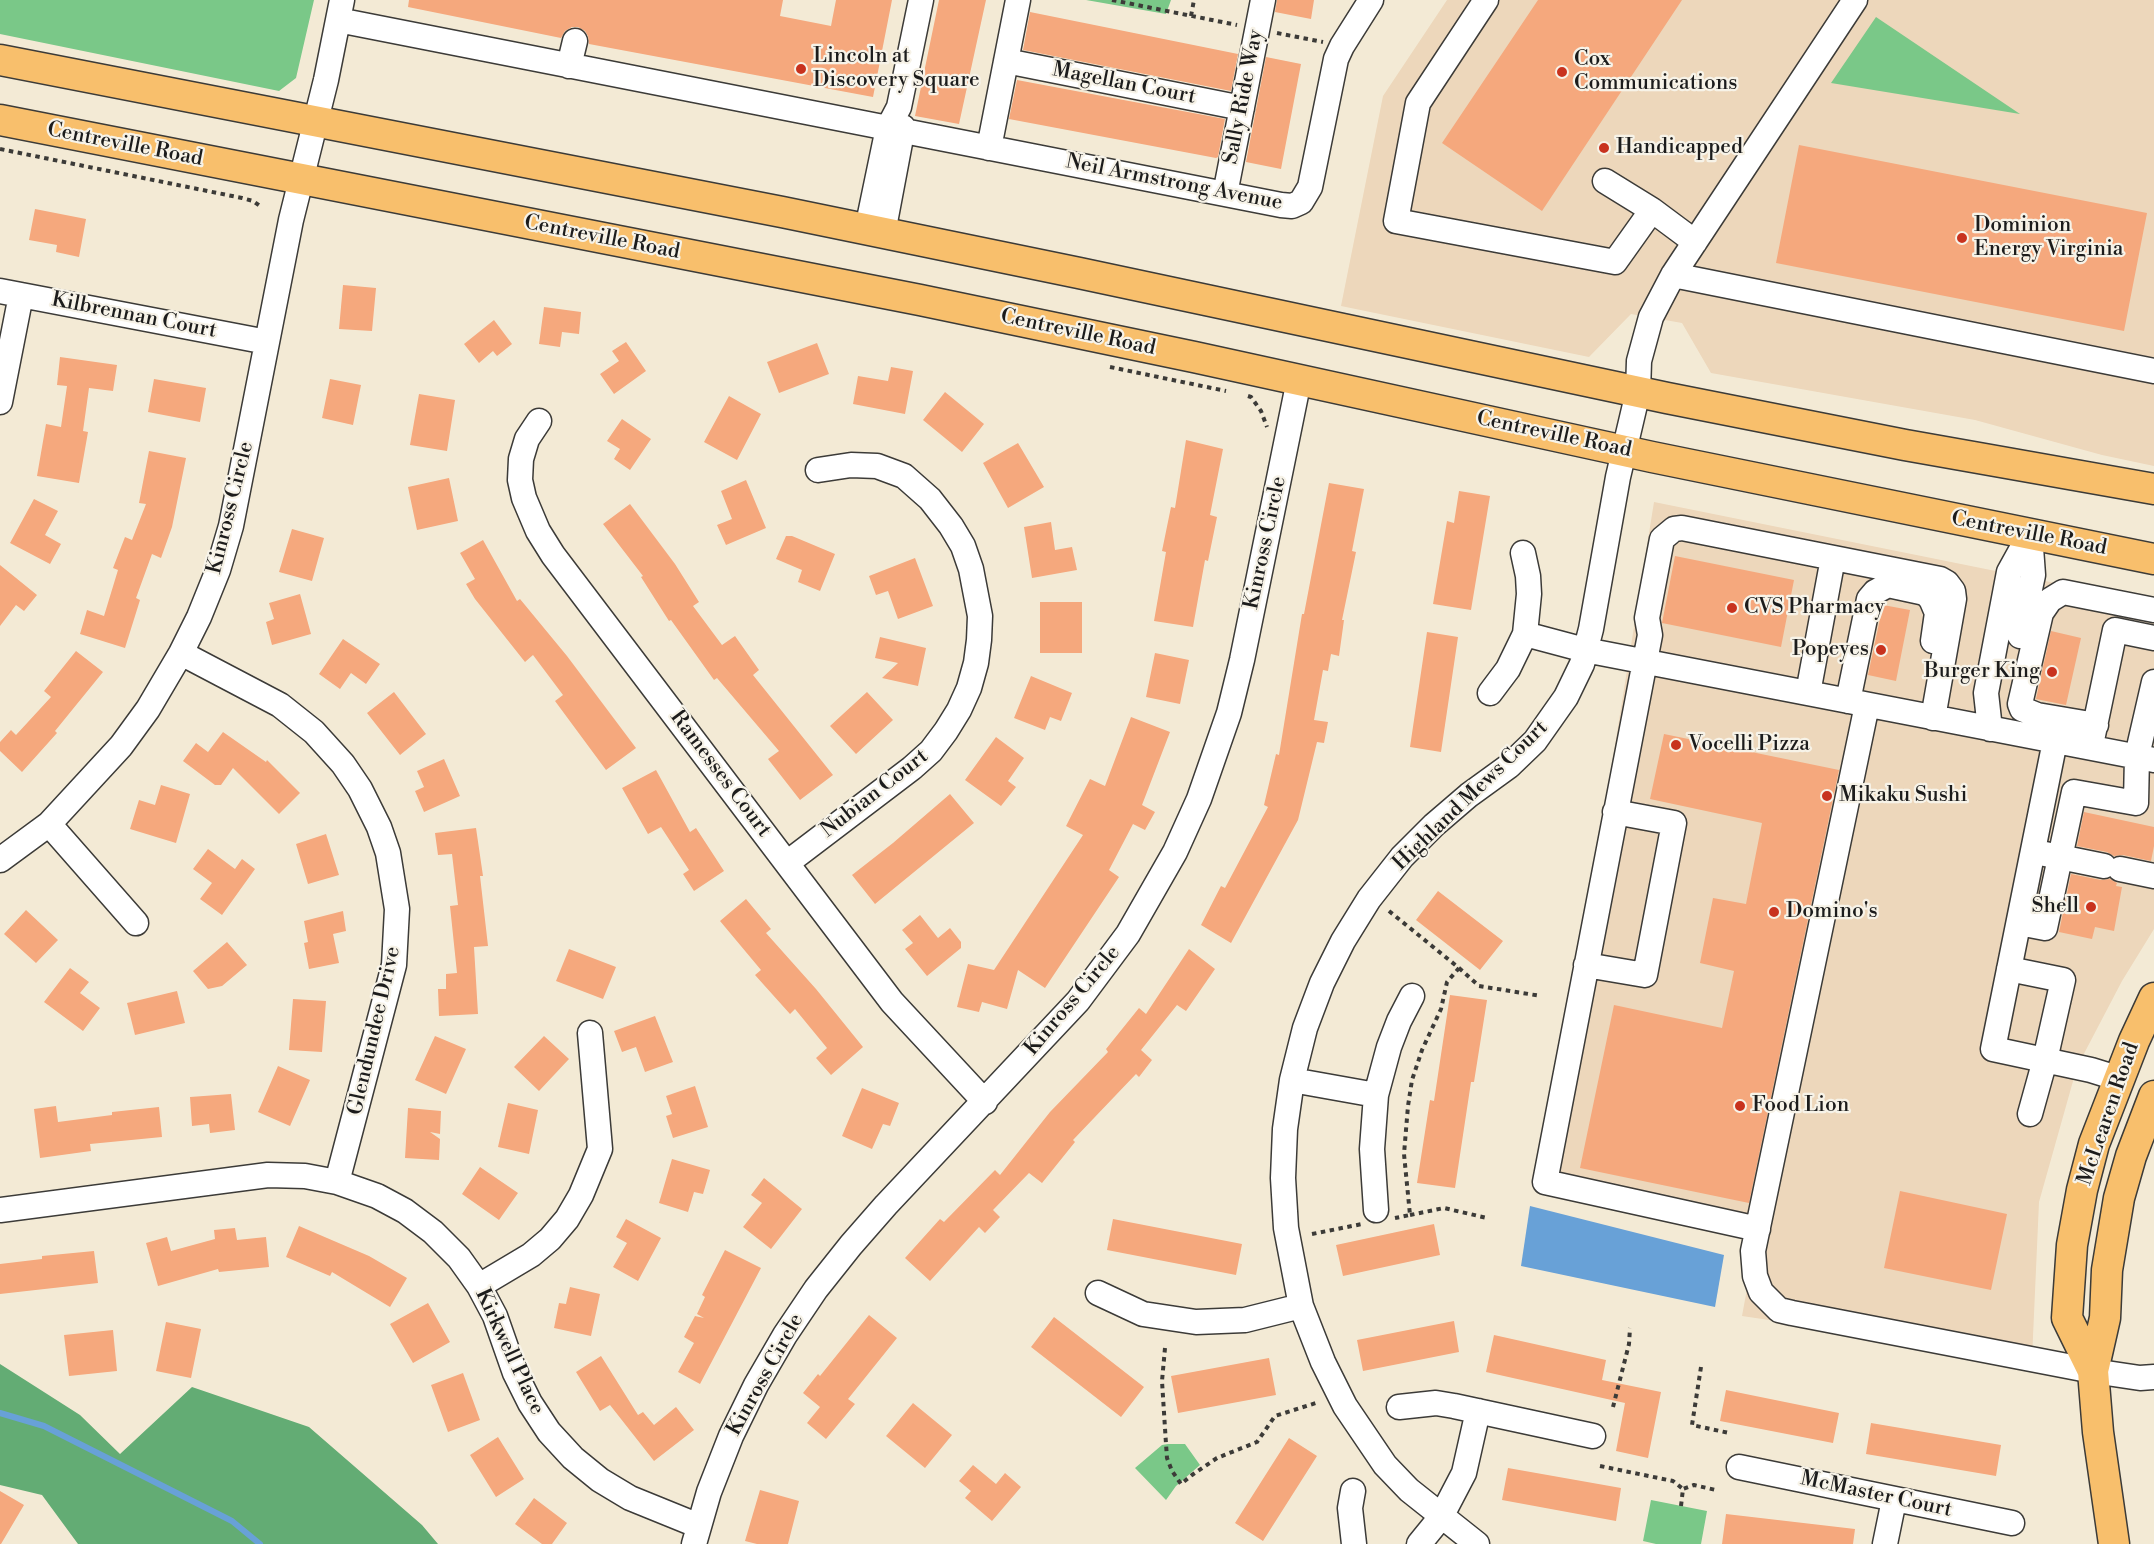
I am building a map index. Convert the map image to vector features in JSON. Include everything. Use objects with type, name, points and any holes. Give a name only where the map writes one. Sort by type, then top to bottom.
[{"type":"main road","points":[[0,60],[875,231],[1638,392],[1905,445],[2154,489]]},
{"type":"main road","name":"Centreville Road","points":[[0,120],[897,296],[1624,450],[2154,559]]},
{"type":"main road","name":"McLearen Road","points":[[2093,1371],[2067,1318],[2069,1267],[2082,1190],[2094,1144],[2134,1041],[2154,998]]},
{"type":"main road","name":"McLearen Road","points":[[2114,1544],[2098,1432],[2093,1371],[2105,1318],[2107,1270],[2119,1198],[2131,1156],[2154,1096]]},
{"type":"street","points":[[875,231],[921,0]]},
{"type":"street","points":[[989,148],[1018,0]]},
{"type":"street","name":"Sally Ride Way","points":[[1225,194],[1263,0]]},
{"type":"street","name":"Neil Armstrong Avenue","points":[[340,10],[569,66],[1287,206],[1297,204],[1305,198],[1310,188],[1334,67],[1342,46],[1371,0]]},
{"type":"street","points":[[1486,0],[1418,103],[1396,220],[1615,262],[1652,210]]},
{"type":"street","name":"Highland Mews Court","points":[[1477,1544],[1409,1491],[1384,1465],[1345,1406],[1323,1362],[1301,1306],[1286,1228],[1283,1178],[1285,1130],[1292,1080],[1305,1028],[1322,983],[1343,941],[1369,899],[1402,857],[1434,825],[1469,795],[1509,766],[1535,741],[1566,697],[1582,664],[1586,650],[1624,450],[1638,392],[1639,361],[1651,317],[1673,275],[1855,0]]},
{"type":"street","name":"Kinross Circle","points":[[0,860],[49,824],[121,746],[148,709],[181,653],[218,570],[231,526],[291,220],[316,122],[340,10]]},
{"type":"street","points":[[569,66],[575,41]]},
{"type":"street","name":"Magellan Court","points":[[1006,60],[1242,108]]},
{"type":"street","points":[[1605,181],[1652,210],[1695,242]]},
{"type":"street","points":[[1673,275],[2154,371]]},
{"type":"street","points":[[0,402],[11,293]]},
{"type":"street","name":"Kilbrennan Court","points":[[11,293],[267,342]]},
{"type":"street","name":"Kinross Circle","points":[[696,1535],[709,1492],[731,1436],[756,1385],[785,1335],[816,1289],[851,1245],[1078,1001],[1111,960],[1159,882],[1199,799],[1218,748],[1242,660],[1299,380]]},
{"type":"street","name":"Ramesses Court","points":[[539,421],[527,439],[521,459],[520,480],[524,498],[538,531],[553,555],[892,1002],[985,1101]]},
{"type":"street","name":"Nubian Court","points":[[787,863],[931,751],[955,717],[969,687],[976,663],[979,640],[979,608],[971,569],[963,546],[930,499],[904,476],[877,466],[851,465],[818,470]]},
{"type":"street","points":[[1758,1229],[1545,1182],[1650,635],[1647,618],[1662,539],[1674,529],[1682,528],[1940,579],[1947,583],[1953,591],[1954,599],[1933,718]]},
{"type":"street","points":[[1990,729],[2006,700],[2033,575],[2030,534]]},
{"type":"street","points":[[1490,693],[1508,669],[1525,634],[1529,594],[1523,552]]},
{"type":"street","points":[[1808,693],[1833,558]]},
{"type":"street","points":[[1937,694],[1927,674],[1937,613],[1935,607],[1925,593],[1888,585],[1875,592],[1869,599],[1858,703],[1754,1251],[1755,1276],[1761,1292],[1779,1310],[2093,1371],[2140,1378],[2154,1377]]},
{"type":"street","points":[[2146,758],[2022,709],[2020,704],[2041,613],[2050,600],[2063,592],[2154,610]]},
{"type":"street","points":[[2093,736],[2115,630],[2154,638]]},
{"type":"street","points":[[1525,634],[1586,650],[2055,741],[2093,736]]},
{"type":"street","name":"Glendundee Drive","points":[[181,653],[280,705],[314,732],[344,764],[360,789],[379,827],[388,853],[397,909],[394,965],[337,1182]]},
{"type":"street","points":[[2046,787],[2145,805],[2146,758],[2154,682]]},
{"type":"street","points":[[2055,741],[1994,1049],[2091,1070],[2120,1079]]},
{"type":"street","points":[[2019,923],[2044,928],[2074,792]]},
{"type":"street","points":[[1586,965],[1645,975],[1668,858],[1674,823],[1615,812]]},
{"type":"street","points":[[49,824],[136,923]]},
{"type":"street","points":[[2033,851],[2154,876]]},
{"type":"street","points":[[2009,969],[2063,980],[2030,1114]]},
{"type":"street","points":[[1377,1218],[1372,1149],[1376,1095],[1389,1047],[1412,996]]},
{"type":"street","points":[[479,1286],[531,1255],[550,1239],[567,1219],[581,1195],[600,1149],[590,1033]]},
{"type":"street","points":[[1292,1080],[1376,1095]]},
{"type":"street","name":"Kirkwell Place","points":[[0,1210],[268,1174],[305,1176],[337,1182],[377,1196],[405,1211],[433,1232],[459,1258],[479,1286],[495,1316],[514,1373],[530,1404],[549,1431],[573,1458],[600,1480],[696,1535]]},
{"type":"street","points":[[1098,1293],[1143,1314],[1196,1322],[1245,1320],[1301,1306]]},
{"type":"street","points":[[1399,1407],[1436,1403],[1593,1436]]},
{"type":"street","points":[[1419,1544],[1441,1517],[1465,1471],[1478,1411]]},
{"type":"street","name":"McMaster Court","points":[[1739,1467],[2012,1523]]},
{"type":"street","points":[[1353,1491],[1350,1508],[1354,1544]]},
{"type":"street","points":[[1885,1544],[1894,1500]]},
{"type":"path","points":[[1112,0],[1342,46]]},
{"type":"path","points":[[1191,16],[1194,0]]},
{"type":"path","points":[[0,149],[242,198],[261,206]]},
{"type":"path","points":[[1261,411],[1268,431]]},
{"type":"path","points":[[1389,911],[1479,986],[1541,996]]},
{"type":"path","points":[[1410,1215],[1404,1154],[1411,1087],[1422,1050],[1442,1009],[1447,981],[1459,968]]},
{"type":"path","points":[[1312,1234],[1377,1218],[1410,1215],[1444,1208],[1487,1218]]},
{"type":"path","points":[[1613,1407],[1627,1353],[1630,1328]]},
{"type":"path","points":[[1164,1348],[1162,1381],[1167,1458],[1181,1484],[1217,1458],[1257,1442],[1270,1421],[1280,1413],[1292,1412],[1320,1402]]},
{"type":"path","points":[[1701,1367],[1692,1425],[1729,1433]]},
{"type":"path","points":[[1600,1466],[1673,1481],[1683,1490]]},
{"type":"path","points":[[1683,1490],[1694,1485],[1716,1490]]},
{"type":"path","points":[[1681,1506],[1683,1490]]},
{"type":"shaded area","points":[[1447,0],[2154,0],[2154,466],[2102,455],[1975,420],[1711,373],[1682,323],[1631,314],[1589,357],[1341,306],[1383,96]]},
{"type":"shaded area","points":[[1654,502],[2154,603],[2154,929],[2122,981],[2077,1067],[2039,1202],[2032,1359],[1742,1316],[1758,1229],[1545,1182]]},
{"type":"green space","points":[[0,0],[314,0],[296,78],[279,91],[0,34]]},
{"type":"green space","points":[[1086,0],[1171,0],[1166,14]]},
{"type":"green space","points":[[1876,17],[2020,114],[1831,83]]},
{"type":"green space","points":[[0,1364],[80,1415],[120,1454],[192,1387],[309,1427],[422,1525],[438,1544],[78,1544],[42,1495],[0,1485]]},
{"type":"green space","points":[[1185,1444],[1200,1465],[1176,1486],[1166,1500],[1135,1468],[1162,1445]]},
{"type":"green space","points":[[1651,1500],[1707,1511],[1701,1544],[1656,1544],[1643,1541]]},
{"type":"water","points":[[1530,1206],[1724,1255],[1715,1307],[1521,1266]]},
{"type":"building","name":"Lincoln at Discovery Square","points":[[409,0],[783,0],[780,16],[831,26],[836,0],[892,0],[873,97],[589,44],[585,31],[578,27],[565,31],[561,38],[408,7]]},
{"type":"building","points":[[939,0],[986,0],[959,124],[915,116]]},
{"type":"building","points":[[1277,0],[1314,0],[1311,19],[1275,12]]},
{"type":"building","name":"Cox Communications","points":[[1538,0],[1682,0],[1542,211],[1442,143]]},
{"type":"building","points":[[1030,12],[1238,54],[1231,91],[1023,50]]},
{"type":"building","points":[[1266,57],[1301,64],[1281,169],[1246,162]]},
{"type":"building","points":[[1017,80],[1225,119],[1218,157],[1009,119]]},
{"type":"building","name":"Dominion Energy Virginia","points":[[1799,145],[2147,213],[2124,331],[1776,263]]},
{"type":"building","points":[[35,209],[86,219],[79,257],[56,252],[57,245],[29,240]]},
{"type":"building","points":[[343,285],[376,288],[372,331],[339,329]]},
{"type":"building","points":[[544,307],[581,312],[579,334],[562,332],[560,347],[539,344]]},
{"type":"building","points":[[494,320],[512,344],[497,356],[493,351],[479,363],[464,344]]},
{"type":"building","points":[[626,342],[646,371],[614,394],[600,374],[619,361],[612,351]]},
{"type":"building","points":[[817,343],[829,374],[779,393],[767,362]]},
{"type":"building","points":[[60,357],[117,365],[113,391],[89,388],[83,431],[88,432],[79,483],[37,476],[46,424],[61,427],[67,386],[57,385]]},
{"type":"building","points":[[891,367],[913,371],[905,414],[853,404],[858,376],[888,381]]},
{"type":"building","points":[[154,379],[206,388],[200,422],[148,412]]},
{"type":"building","points":[[330,379],[361,385],[353,425],[322,418]]},
{"type":"building","points":[[945,392],[984,424],[962,452],[923,420]]},
{"type":"building","points":[[419,394],[455,400],[447,451],[410,445]]},
{"type":"building","points":[[729,396],[761,414],[737,460],[704,442]]},
{"type":"building","points":[[622,419],[651,439],[630,470],[614,459],[620,449],[607,441]]},
{"type":"building","points":[[1186,440],[1223,449],[1210,515],[1217,517],[1208,561],[1205,560],[1193,627],[1154,621],[1166,552],[1162,551],[1171,507],[1175,508]]},
{"type":"building","points":[[1018,443],[1044,487],[1008,508],[983,463]]},
{"type":"building","points":[[149,451],[186,458],[172,527],[161,558],[152,554],[136,598],[140,600],[125,648],[80,634],[87,610],[104,616],[118,570],[113,568],[125,537],[132,540],[146,504],[139,503]]},
{"type":"building","points":[[449,478],[458,521],[417,530],[408,487]]},
{"type":"building","points":[[746,480],[766,528],[726,545],[717,525],[732,519],[721,491]]},
{"type":"building","points":[[1329,483],[1364,489],[1352,551],[1356,552],[1342,620],[1344,620],[1339,656],[1331,654],[1328,671],[1323,670],[1314,720],[1328,722],[1324,743],[1317,742],[1298,820],[1231,943],[1201,925],[1221,886],[1225,888],[1268,807],[1264,805],[1276,754],[1279,755],[1302,614],[1304,614]]},
{"type":"building","points":[[1459,491],[1490,496],[1471,610],[1433,604],[1447,521],[1454,523]]},
{"type":"building","points":[[34,499],[58,511],[45,535],[61,544],[50,564],[10,543]]},
{"type":"building","points":[[630,504],[675,564],[699,602],[693,606],[722,645],[735,636],[759,670],[753,675],[833,775],[800,800],[768,759],[779,751],[717,678],[714,680],[671,620],[669,621],[641,577],[643,576],[603,524]]},
{"type":"building","points":[[1051,522],[1055,550],[1072,547],[1077,570],[1032,578],[1024,527]]},
{"type":"building","points":[[292,529],[324,538],[312,581],[279,572]]},
{"type":"building","points":[[786,536],[792,536],[835,554],[820,591],[798,582],[802,570],[776,559]]},
{"type":"building","points":[[483,540],[517,601],[520,599],[567,656],[636,748],[606,770],[555,701],[563,695],[533,655],[525,662],[475,599],[466,584],[475,579],[460,553]]},
{"type":"building","points":[[1675,556],[1794,580],[1781,647],[1662,623]]},
{"type":"building","points":[[915,558],[933,606],[898,619],[888,591],[876,595],[869,576]]},
{"type":"building","points":[[0,565],[37,595],[24,611],[16,605],[0,626]]},
{"type":"building","points":[[300,594],[311,634],[272,645],[266,622],[274,619],[269,603]]},
{"type":"building","points":[[1040,602],[1082,602],[1082,653],[1040,653]]},
{"type":"building","points":[[1883,605],[1910,610],[1896,681],[1868,675]]},
{"type":"building","points":[[2051,631],[2081,638],[2066,705],[2036,699]]},
{"type":"building","points":[[1427,632],[1458,637],[1441,752],[1410,747]]},
{"type":"building","points":[[880,637],[926,648],[918,686],[882,678],[898,663],[875,658]]},
{"type":"building","points":[[343,639],[380,664],[366,684],[351,673],[340,689],[319,674]]},
{"type":"building","points":[[76,651],[103,672],[55,731],[57,733],[22,772],[0,751],[0,742],[11,730],[16,735],[51,697],[44,691]]},
{"type":"building","points":[[1155,653],[1189,660],[1180,704],[1146,697]]},
{"type":"building","points":[[1031,676],[1072,693],[1061,721],[1050,717],[1045,730],[1014,718]]},
{"type":"building","points":[[394,692],[426,734],[400,755],[367,713]]},
{"type":"building","points":[[867,692],[893,720],[856,754],[830,726]]},
{"type":"building","points":[[1131,717],[1170,732],[1142,805],[1155,812],[1145,830],[1133,824],[1109,870],[1119,877],[1045,988],[1018,970],[1007,1009],[982,1002],[979,1012],[957,1007],[968,964],[994,970],[1083,835],[1066,826],[1090,779],[1105,786]]},
{"type":"building","points":[[223,732],[266,762],[267,760],[300,793],[279,814],[233,768],[221,785],[215,785],[183,761],[196,743],[208,752]]},
{"type":"building","points":[[1664,734],[1839,770],[1749,1203],[1580,1168],[1614,1005],[1722,1028],[1734,971],[1700,963],[1713,898],[1746,904],[1762,823],[1650,799]]},
{"type":"building","points":[[996,737],[1024,758],[1008,781],[1016,787],[1001,806],[965,780]]},
{"type":"building","points":[[444,759],[460,796],[424,812],[415,791],[424,787],[417,771]]},
{"type":"building","points":[[656,770],[690,832],[696,828],[724,871],[694,891],[683,874],[689,870],[661,827],[648,834],[622,788]]},
{"type":"building","points":[[161,785],[190,794],[176,843],[130,829],[139,800],[155,805]]},
{"type":"building","points":[[950,794],[974,823],[875,904],[852,875]]},
{"type":"building","name":"Shell","points":[[2084,812],[2154,827],[2151,861],[2123,855],[2114,856],[2107,852],[2077,846]]},
{"type":"building","points":[[476,828],[483,876],[480,876],[488,946],[474,947],[478,1014],[439,1016],[438,989],[446,989],[446,974],[457,973],[450,906],[458,905],[452,854],[438,855],[435,833]]},
{"type":"building","points":[[326,834],[339,875],[308,884],[296,844]]},
{"type":"building","points":[[208,849],[235,869],[242,859],[255,869],[222,915],[200,899],[212,883],[193,869]]},
{"type":"building","name":"Shell","points":[[2071,874],[2101,880],[2110,879],[2117,883],[2116,886],[2122,887],[2114,931],[2095,927],[2092,939],[2059,932]]},
{"type":"building","points":[[1438,891],[1503,941],[1480,970],[1416,920]]},
{"type":"building","points":[[746,899],[771,929],[766,933],[863,1047],[831,1075],[816,1058],[827,1048],[795,1009],[790,1014],[755,975],[761,970],[720,921]]},
{"type":"building","points":[[26,910],[58,940],[36,963],[4,934]]},
{"type":"building","points":[[343,911],[346,931],[333,934],[339,963],[309,969],[304,943],[308,942],[304,921]]},
{"type":"building","points":[[920,915],[938,938],[950,928],[961,942],[961,948],[927,976],[905,949],[913,943],[902,930]]},
{"type":"building","points":[[227,942],[247,965],[222,986],[208,989],[193,971]]},
{"type":"building","points":[[569,949],[616,967],[603,999],[556,981]]},
{"type":"building","points":[[1189,949],[1215,969],[1186,1011],[1177,1005],[1141,1050],[1152,1060],[1139,1077],[1136,1074],[1073,1140],[1075,1142],[1042,1183],[1029,1173],[993,1210],[1000,1217],[985,1233],[979,1227],[930,1281],[905,1258],[940,1219],[944,1222],[995,1170],[1000,1175],[1050,1112],[1108,1052],[1106,1049],[1139,1008],[1146,1014]]},
{"type":"building","points":[[70,968],[89,982],[80,993],[100,1008],[83,1031],[44,1002]]},
{"type":"building","points":[[177,991],[185,1023],[135,1035],[127,1003]]},
{"type":"building","points":[[1450,995],[1487,1000],[1474,1082],[1471,1082],[1455,1188],[1417,1183],[1430,1100],[1434,1101]]},
{"type":"building","points":[[293,999],[326,1001],[322,1052],[289,1050]]},
{"type":"building","points":[[655,1016],[673,1062],[645,1072],[636,1047],[622,1052],[614,1031]]},
{"type":"building","points":[[435,1036],[466,1049],[446,1094],[415,1080]]},
{"type":"building","points":[[544,1036],[569,1059],[539,1091],[514,1067]]},
{"type":"building","points":[[278,1066],[310,1080],[290,1126],[258,1112]]},
{"type":"building","points":[[695,1086],[708,1127],[673,1138],[666,1116],[672,1114],[666,1096]]},
{"type":"building","points":[[862,1088],[899,1103],[890,1126],[883,1124],[872,1149],[842,1136]]},
{"type":"building","points":[[231,1094],[235,1130],[210,1133],[209,1124],[192,1126],[190,1097]]},
{"type":"building","points":[[508,1103],[538,1110],[529,1154],[498,1147]]},
{"type":"building","points":[[56,1106],[58,1122],[112,1115],[112,1112],[159,1107],[162,1137],[90,1144],[91,1151],[40,1158],[34,1109]]},
{"type":"building","points":[[408,1108],[441,1111],[440,1134],[430,1132],[440,1139],[439,1160],[405,1158]]},
{"type":"building","points":[[672,1159],[710,1170],[703,1194],[694,1192],[688,1212],[659,1203]]},
{"type":"building","points":[[480,1167],[518,1193],[499,1220],[462,1194]]},
{"type":"building","points":[[764,1178],[802,1209],[771,1249],[743,1227],[762,1203],[751,1195]]},
{"type":"building","points":[[1900,1191],[2007,1214],[1991,1290],[1884,1268]]},
{"type":"building","points":[[626,1219],[661,1238],[638,1281],[613,1267],[627,1243],[616,1237]]},
{"type":"building","points":[[1113,1219],[1242,1244],[1236,1275],[1107,1250]]},
{"type":"building","points":[[1434,1224],[1440,1255],[1343,1276],[1336,1245]]},
{"type":"building","points":[[299,1226],[369,1256],[407,1278],[390,1307],[332,1272],[330,1276],[286,1257]]},
{"type":"building","points":[[235,1228],[237,1240],[266,1237],[269,1267],[219,1272],[218,1269],[158,1286],[146,1243],[167,1237],[171,1251],[215,1239],[214,1230]]},
{"type":"building","points":[[725,1250],[761,1268],[700,1384],[678,1372],[694,1343],[684,1337],[695,1316],[704,1318],[697,1314],[705,1297],[702,1295]]},
{"type":"building","points":[[94,1251],[98,1283],[0,1294],[0,1264],[42,1259],[42,1256]]},
{"type":"building","points":[[570,1287],[600,1294],[591,1336],[554,1328],[559,1303],[566,1304]]},
{"type":"building","points":[[428,1303],[450,1342],[413,1363],[390,1324]]},
{"type":"building","points":[[869,1315],[897,1338],[848,1399],[855,1404],[826,1439],[807,1423],[820,1407],[803,1393],[818,1374],[820,1376]]},
{"type":"building","points":[[1054,1317],[1144,1387],[1121,1417],[1031,1347]]},
{"type":"building","points":[[1454,1321],[1459,1352],[1363,1371],[1357,1340]]},
{"type":"building","points":[[166,1322],[201,1329],[191,1378],[156,1371]]},
{"type":"building","points":[[113,1330],[117,1371],[69,1376],[64,1335]]},
{"type":"building","points":[[1494,1335],[1606,1360],[1602,1380],[1661,1392],[1648,1458],[1616,1451],[1625,1403],[1486,1372]]},
{"type":"building","points":[[601,1356],[638,1415],[643,1412],[654,1425],[676,1407],[694,1430],[654,1461],[610,1405],[600,1411],[576,1372]]},
{"type":"building","points":[[1269,1358],[1276,1395],[1178,1413],[1171,1376]]},
{"type":"building","points":[[463,1373],[480,1420],[448,1432],[431,1385]]},
{"type":"building","points":[[1726,1390],[1839,1413],[1833,1443],[1720,1421]]},
{"type":"building","points":[[913,1403],[952,1435],[925,1468],[886,1436]]},
{"type":"building","points":[[1871,1423],[2001,1445],[1996,1476],[1866,1454]]},
{"type":"building","points":[[498,1437],[524,1479],[496,1497],[470,1455]]},
{"type":"building","points":[[1289,1438],[1317,1456],[1263,1541],[1235,1523]]},
{"type":"building","points":[[973,1465],[996,1484],[1005,1473],[1021,1487],[992,1521],[965,1498],[971,1491],[959,1481]]},
{"type":"building","points":[[1508,1468],[1621,1488],[1616,1521],[1502,1500]]},
{"type":"building","points":[[760,1490],[799,1501],[788,1544],[757,1544],[745,1541]]},
{"type":"building","points":[[0,1491],[24,1505],[1,1544],[0,1544]]},
{"type":"building","points":[[534,1498],[567,1523],[552,1544],[542,1544],[515,1524]]},
{"type":"building","points":[[1726,1514],[1855,1529],[1853,1544],[1722,1544]]},
{"type":"waterway","points":[[0,1413],[44,1426],[232,1521],[260,1544]]},
{"type":"place","name":"Lincoln at Discovery Square","points":[[801,69]]},
{"type":"place","name":"Cox Communications","points":[[1562,72]]},
{"type":"place","name":"Handicapped","points":[[1604,148]]},
{"type":"place","name":"Dominion Energy Virginia","points":[[1962,238]]},
{"type":"place","name":"CVS Pharmacy","points":[[1732,608]]},
{"type":"place","name":"Popeyes","points":[[1881,650]]},
{"type":"place","name":"Burger King","points":[[2052,672]]},
{"type":"place","name":"Vocelli Pizza","points":[[1676,745]]},
{"type":"place","name":"Mikaku Sushi","points":[[1827,796]]},
{"type":"place","name":"Shell","points":[[2091,907]]},
{"type":"place","name":"Domino's","points":[[1774,912]]},
{"type":"place","name":"Food Lion","points":[[1740,1106]]}]
